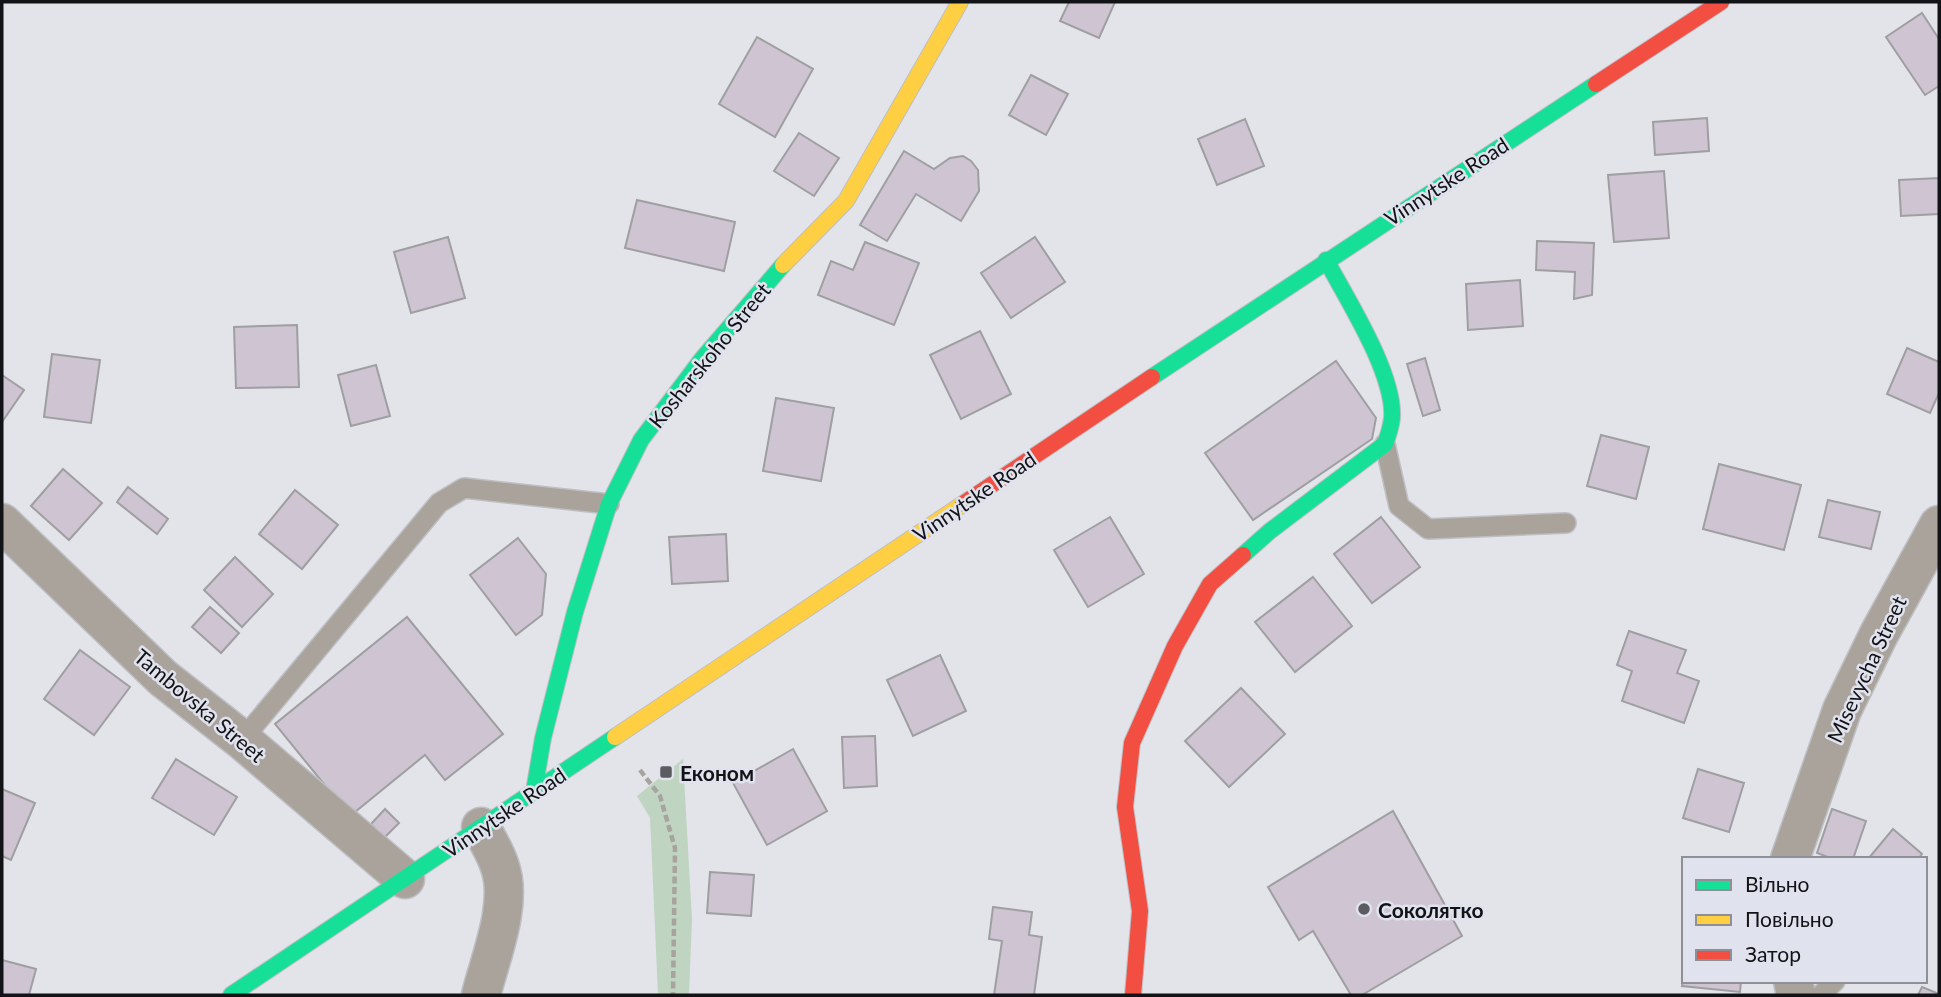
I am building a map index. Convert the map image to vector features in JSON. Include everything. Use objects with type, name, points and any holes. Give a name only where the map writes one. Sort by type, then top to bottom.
[{"type":"main road","name":"Kosharskoho Street","points":[[534,791],[543,738],[575,611],[609,504],[641,440],[702,359],[779,269],[846,201],[960,2]]},
{"type":"main road","name":"Vinnytske Road","points":[[231,995],[1326,260],[1721,2]]},
{"type":"main road","points":[[1133,995],[1140,911],[1125,807],[1132,743],[1164,670],[1210,584],[1270,531],[1385,444],[1390,428],[1392,412],[1381,368],[1326,260]]},
{"type":"street","name":"Tambovska Street","points":[[2,523],[163,678],[242,740],[405,878]]},
{"type":"street","name":"Misevycha Street","points":[[1791,857],[1842,710],[1891,612],[1939,525]]},
{"type":"street","points":[[481,827],[500,866],[504,884],[502,914],[481,995]]},
{"type":"lane","points":[[1385,444],[1399,506],[1428,529],[1566,523]]},
{"type":"lane","points":[[242,740],[439,503],[464,488],[609,504]]},
{"type":"path","points":[[640,770],[660,796],[674,848],[673,995]]},
{"type":"green space","points":[[683,759],[692,919],[689,995],[658,995],[650,818],[637,796]]},
{"type":"building","points":[[1069,2],[1115,2],[1099,38],[1060,21]]},
{"type":"building","points":[[1922,13],[1939,39],[1939,86],[1925,95],[1886,37]]},
{"type":"building","points":[[757,37],[813,69],[775,137],[719,104]]},
{"type":"building","points":[[1031,75],[1068,94],[1046,135],[1009,115]]},
{"type":"building","points":[[1707,118],[1709,151],[1655,155],[1653,122]]},
{"type":"building","points":[[1245,119],[1264,166],[1217,185],[1198,139]]},
{"type":"building","points":[[799,133],[839,158],[814,196],[774,171]]},
{"type":"building","points":[[904,151],[934,169],[950,158],[963,156],[978,170],[979,191],[961,221],[916,194],[887,241],[860,225]]},
{"type":"building","points":[[1664,171],[1669,238],[1614,242],[1608,175]]},
{"type":"building","points":[[1939,178],[1939,214],[1901,216],[1899,180]]},
{"type":"building","points":[[637,200],[735,222],[724,271],[625,248]]},
{"type":"building","points":[[448,237],[465,298],[411,313],[394,252]]},
{"type":"building","points":[[1035,237],[1065,282],[1011,318],[981,273]]},
{"type":"building","points":[[1537,241],[1594,243],[1592,295],[1574,299],[1575,272],[1536,270]]},
{"type":"building","points":[[865,242],[919,263],[894,325],[818,295],[831,261],[853,270]]},
{"type":"building","points":[[1520,280],[1523,326],[1468,330],[1466,284]]},
{"type":"building","points":[[297,325],[299,387],[236,388],[234,327]]},
{"type":"building","points":[[980,331],[1011,394],[961,419],[930,355]]},
{"type":"building","points":[[1907,348],[1939,362],[1939,393],[1930,413],[1887,394]]},
{"type":"building","points":[[52,354],[100,360],[91,423],[44,417]]},
{"type":"building","points":[[1425,358],[1440,410],[1423,416],[1407,364]]},
{"type":"building","points":[[1336,361],[1376,418],[1372,439],[1253,520],[1205,453]]},
{"type":"building","points":[[376,365],[390,416],[351,426],[338,375]]},
{"type":"building","points":[[2,375],[24,390],[2,422]]},
{"type":"building","points":[[776,398],[834,408],[821,481],[763,471]]},
{"type":"building","points":[[1601,435],[1649,447],[1636,499],[1587,486]]},
{"type":"building","points":[[1719,464],[1801,485],[1784,550],[1703,529]]},
{"type":"building","points":[[63,469],[102,503],[69,540],[31,506]]},
{"type":"building","points":[[128,487],[168,519],[157,534],[117,502]]},
{"type":"building","points":[[295,490],[338,525],[302,569],[259,534]]},
{"type":"building","points":[[1828,500],[1880,512],[1871,549],[1819,537]]},
{"type":"building","points":[[1110,517],[1144,574],[1088,607],[1054,550]]},
{"type":"building","points":[[1381,517],[1420,567],[1372,603],[1334,554]]},
{"type":"building","points":[[726,534],[728,581],[672,584],[669,537]]},
{"type":"building","points":[[518,538],[546,574],[542,615],[516,635],[470,575]]},
{"type":"building","points":[[235,557],[273,594],[242,627],[204,590]]},
{"type":"building","points":[[1313,577],[1352,626],[1295,672],[1255,622]]},
{"type":"building","points":[[210,607],[239,633],[221,653],[192,627]]},
{"type":"building","points":[[407,617],[503,734],[445,780],[425,755],[350,816],[275,724]]},
{"type":"building","points":[[1629,631],[1686,650],[1677,673],[1699,681],[1684,723],[1622,701],[1632,671],[1617,665]]},
{"type":"building","points":[[80,650],[130,687],[94,735],[44,699]]},
{"type":"building","points":[[940,655],[966,711],[913,736],[887,680]]},
{"type":"building","points":[[1241,688],[1285,734],[1229,787],[1185,741]]},
{"type":"building","points":[[875,736],[877,786],[844,788],[842,737]]},
{"type":"building","points":[[793,749],[827,811],[767,845],[733,783]]},
{"type":"building","points":[[176,759],[237,797],[214,835],[152,798]]},
{"type":"building","points":[[1698,769],[1744,783],[1729,832],[1683,818]]},
{"type":"building","points":[[2,789],[35,803],[11,860],[2,856]]},
{"type":"building","points":[[385,809],[399,823],[384,838],[371,824]]},
{"type":"building","points":[[1832,809],[1866,821],[1854,857],[1828,857],[1817,853]]},
{"type":"building","name":"Соколятко","points":[[1393,811],[1462,936],[1362,995],[1351,995],[1313,931],[1299,940],[1268,887]]},
{"type":"building","points":[[1893,829],[1922,854],[1920,857],[1870,857]]},
{"type":"building","points":[[710,872],[754,875],[751,916],[707,913]]},
{"type":"building","points":[[993,907],[1032,912],[1029,935],[1042,937],[1034,995],[994,995],[1002,941],[989,939]]},
{"type":"building","points":[[2,960],[36,969],[29,995],[2,995]]},
{"type":"building","points":[[1682,983],[1741,983],[1740,992],[1682,986]]},
{"type":"building","points":[[1922,987],[1939,994],[1939,995],[1918,995]]},
{"type":"traffic: fast","points":[[1152,377],[1596,84]]},
{"type":"traffic: fast","points":[[1243,555],[1270,531],[1385,444],[1389,431],[1392,418],[1391,400],[1386,380],[1368,337],[1326,260]]},
{"type":"traffic: fast","points":[[534,791],[543,738],[575,612],[609,504],[641,440],[702,359],[783,265]]},
{"type":"traffic: fast","points":[[231,995],[615,737]]},
{"type":"traffic: slow","points":[[783,265],[846,201],[960,2]]},
{"type":"traffic: slow","points":[[615,737],[963,504]]},
{"type":"traffic: jam","points":[[1596,84],[1721,2]]},
{"type":"traffic: jam","points":[[963,504],[1152,377]]},
{"type":"traffic: jam","points":[[1133,995],[1140,911],[1125,807],[1132,743],[1175,646],[1210,584],[1243,555]]},
{"type":"place","name":"Економ","points":[[666,772]]},
{"type":"place","name":"Соколятко","points":[[1364,909]]}]
